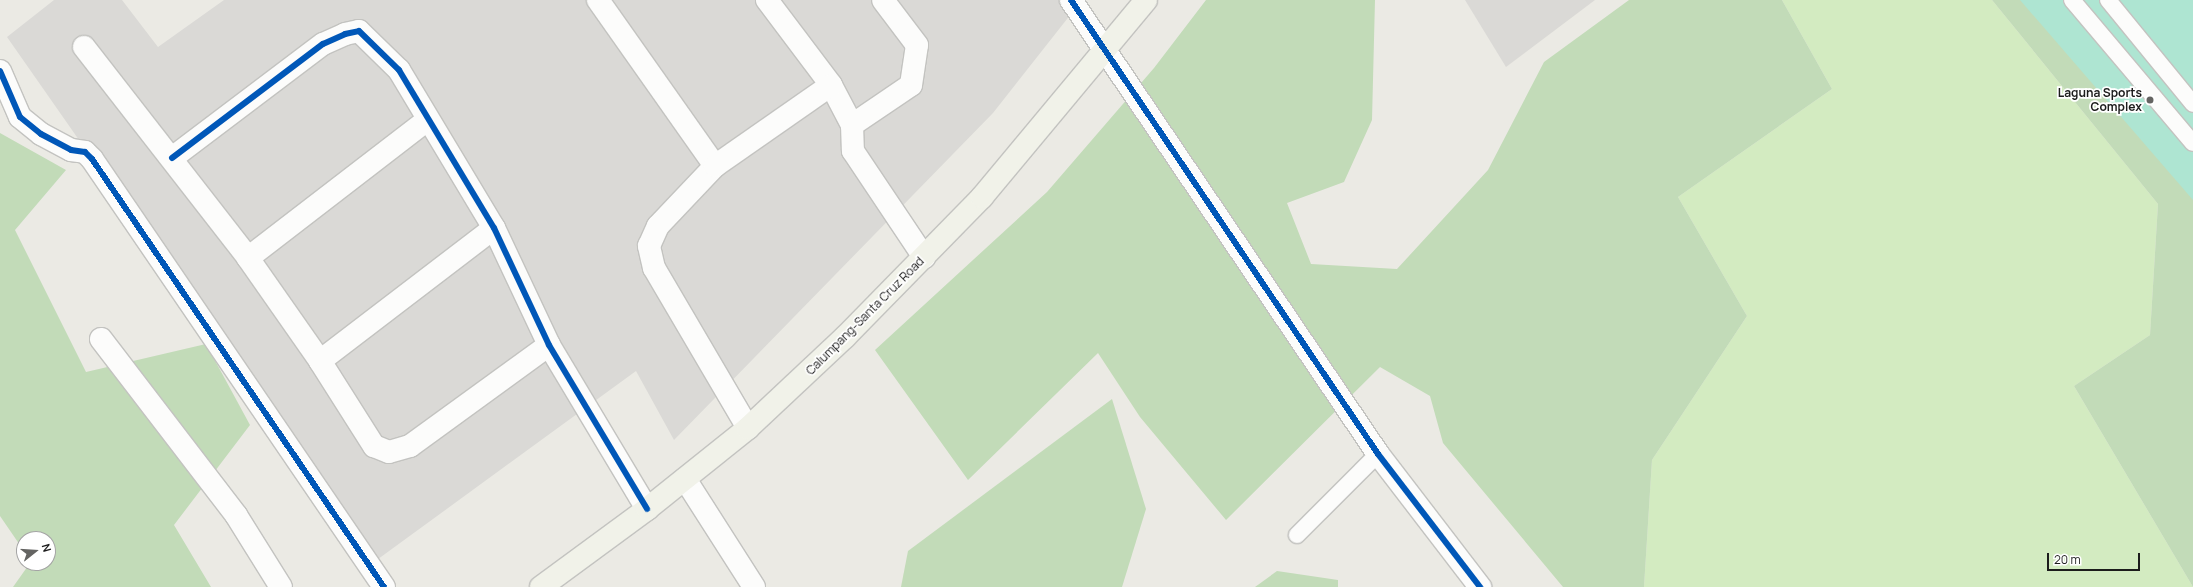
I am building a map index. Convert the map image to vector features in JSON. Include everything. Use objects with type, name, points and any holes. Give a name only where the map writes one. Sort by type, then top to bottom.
[{"type":"main road","name":"Calumpang-Santa Cruz Road","points":[[541,587],[685,480],[748,428],[924,257],[982,197],[1107,49],[1146,0]]},
{"type":"street","points":[[598,0],[715,166]]},
{"type":"street","points":[[767,0],[831,85],[852,125],[853,151],[924,257]]},
{"type":"street","points":[[852,125],[911,85],[917,45],[883,0]]},
{"type":"street","points":[[1072,0],[1107,49],[1378,454],[1480,587]]},
{"type":"street","points":[[172,158],[323,44],[345,34],[359,32],[399,70],[427,120],[494,228],[549,345],[646,509]]},
{"type":"street","points":[[84,47],[172,158],[248,258],[320,361],[374,446],[389,452],[410,446],[549,345]]},
{"type":"street","points":[[0,71],[20,117],[41,134],[71,150],[85,152],[92,159],[384,587]]},
{"type":"street","points":[[748,428],[654,268],[649,246],[658,226],[715,166],[831,85]]},
{"type":"street","points":[[248,258],[427,120]]},
{"type":"street","points":[[320,361],[494,228]]},
{"type":"street","points":[[101,339],[236,515],[281,587]]},
{"type":"street","points":[[685,480],[754,587]]},
{"type":"lane","points":[[2072,0],[2193,143]]},
{"type":"lane","points":[[2108,0],[2193,104]]},
{"type":"lane","points":[[1298,535],[1378,454]]},
{"type":"shaded area","points":[[54,0],[122,0],[158,47],[224,0],[1082,0],[993,113],[674,440],[636,371],[374,562],[7,37]]},
{"type":"shaded area","points":[[1465,0],[1595,0],[1506,67]]},
{"type":"green space","points":[[1206,0],[1375,0],[1372,120],[1344,182],[1287,203],[1311,264],[1397,269],[1488,170],[1544,62],[1629,0],[1782,0],[1832,89],[1678,197],[1747,316],[1652,460],[1644,587],[1563,587],[1443,443],[1430,396],[1380,367],[1226,520],[1140,417],[1098,353],[968,480],[875,350],[1047,192],[1154,68]]},
{"type":"green space","points":[[1782,0],[1992,0],[2158,204],[2150,335],[2074,386],[2193,587],[1644,587],[1652,460],[1747,316],[1678,197],[1832,89]]},
{"type":"green space","points":[[1992,0],[2056,0],[2193,168],[2193,587],[2074,386],[2150,335],[2158,204]]},
{"type":"green space","name":"Laguna Sports Complex","points":[[2020,0],[2193,0],[2193,200]]},
{"type":"green space","points":[[0,133],[66,170],[15,230],[86,372],[206,344],[250,425],[174,525],[211,587],[13,587],[24,571],[56,571],[56,531],[16,531],[16,539],[0,516]]},
{"type":"green space","points":[[1112,399],[1146,509],[1122,587],[901,587],[908,551]]},
{"type":"green space","points":[[1277,571],[1338,580],[1338,587],[1255,587]]},
{"type":"cycle path","points":[[1071,0],[1378,454],[1480,587]]},
{"type":"cycle path","points":[[172,158],[323,44],[345,34],[359,31],[399,70],[494,228],[549,345],[647,509]]},
{"type":"cycle path","points":[[0,71],[20,117],[41,134],[71,150],[85,152],[92,159],[384,587]]},
{"type":"place","name":"Laguna Sports Complex","points":[[2150,100]]}]
